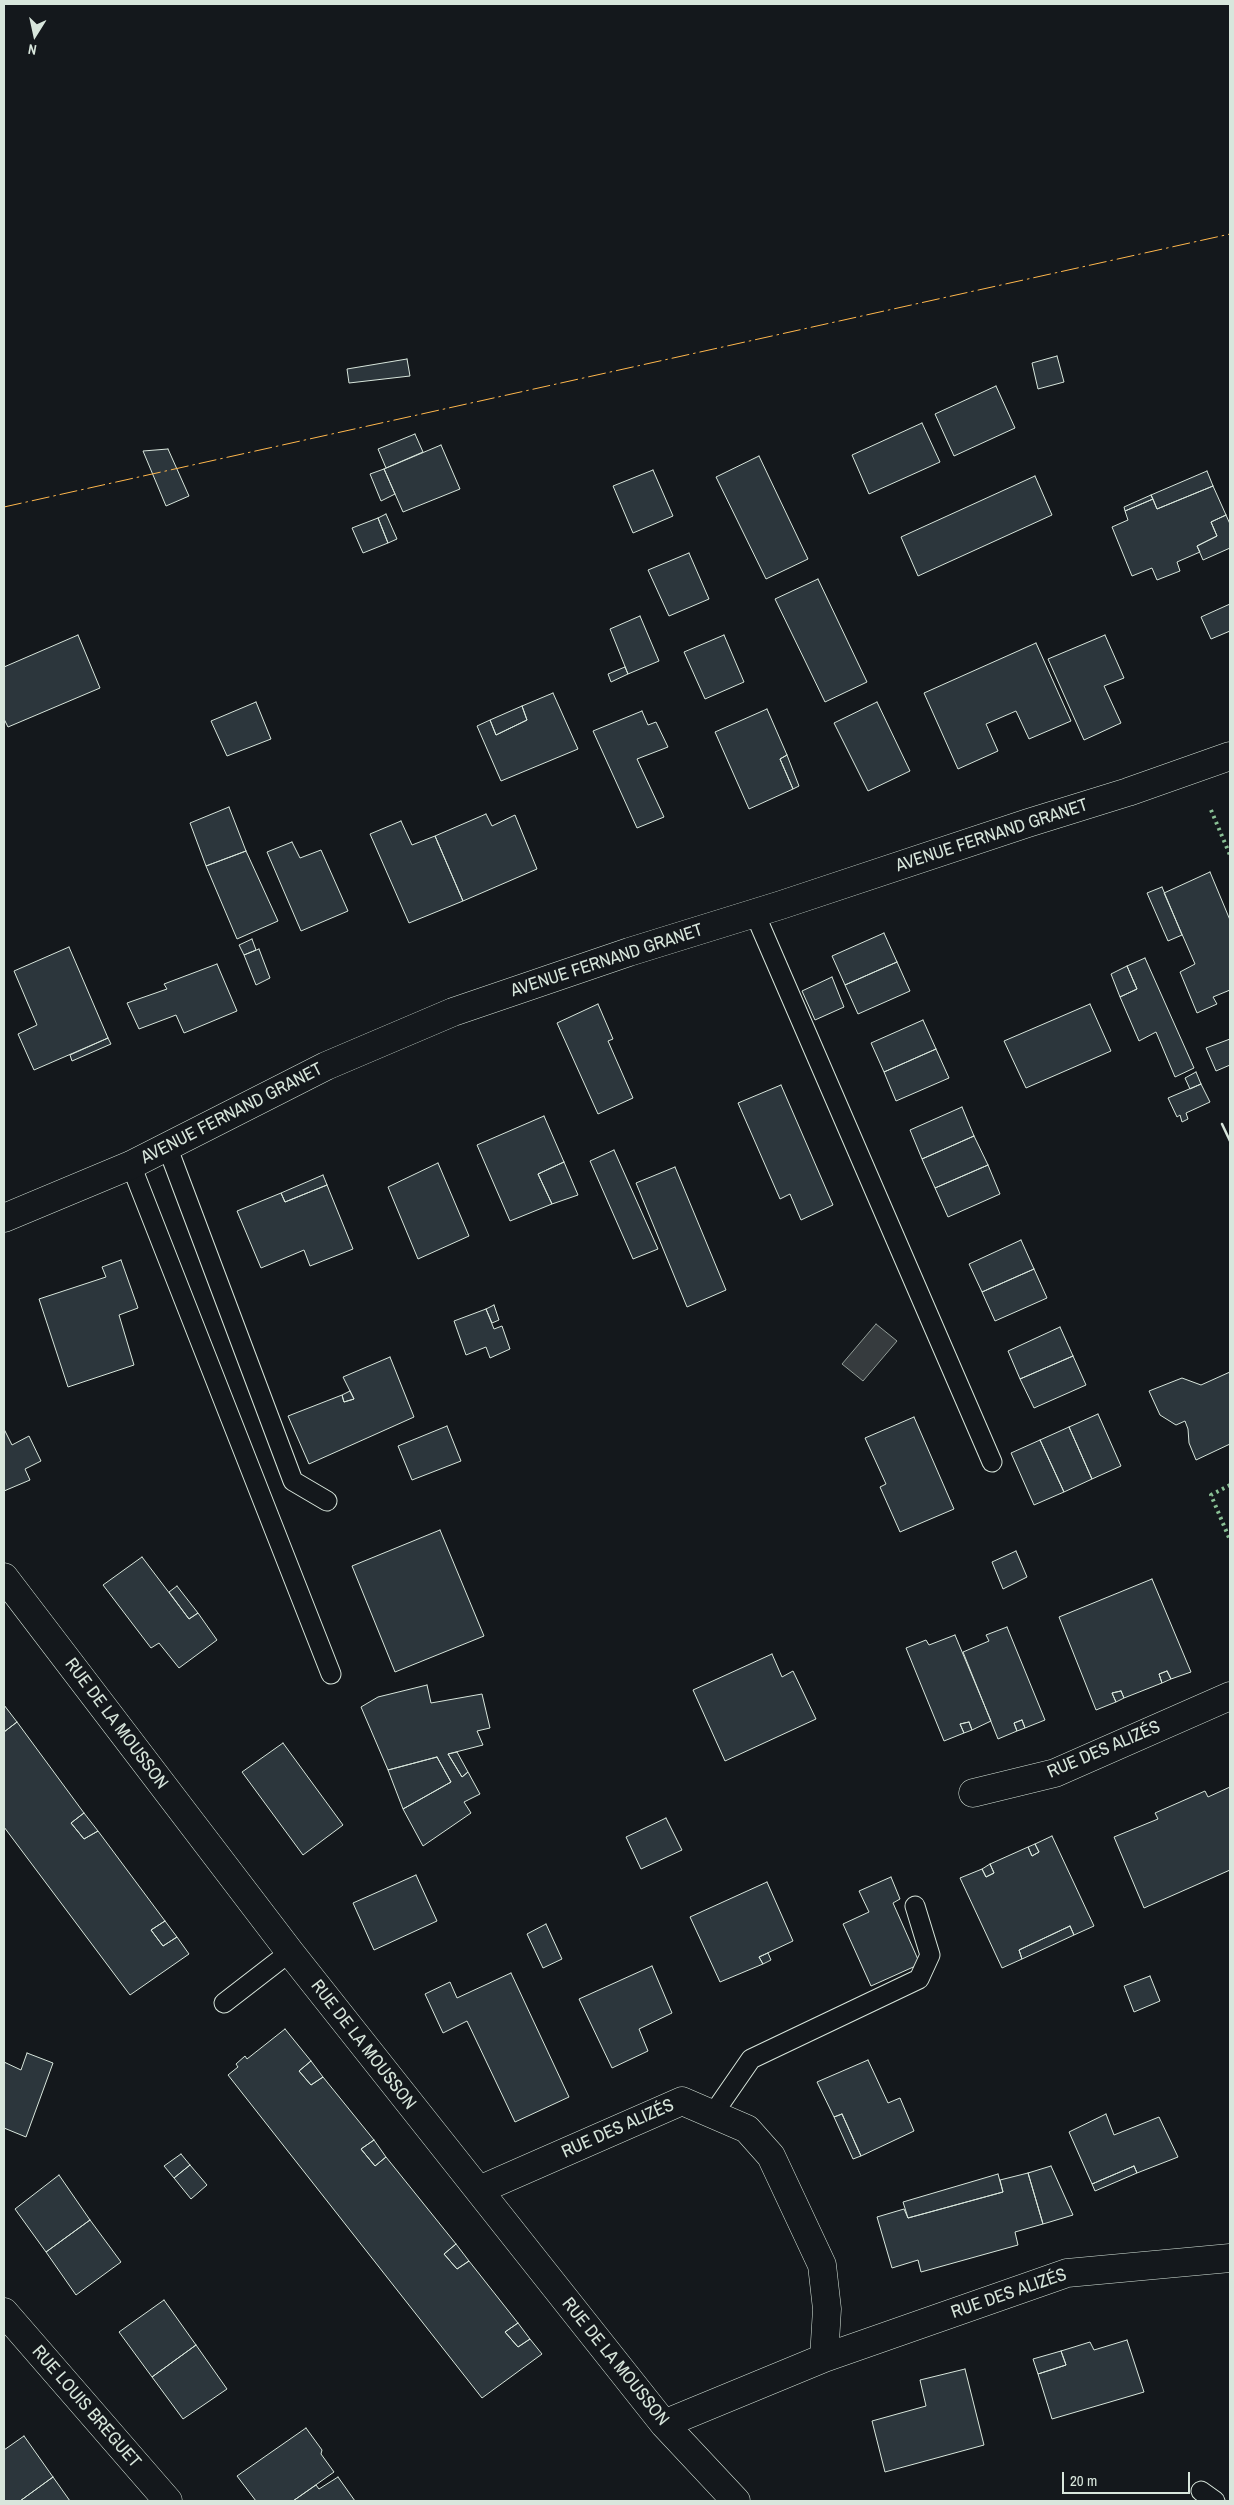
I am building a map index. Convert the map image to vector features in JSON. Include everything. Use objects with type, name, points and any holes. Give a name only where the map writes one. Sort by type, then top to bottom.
[{"type":"street","name":"AVENUE FERNAND GRANET","points":[[4,1218],[131,1164],[326,1066],[453,1012],[630,952],[755,914],[1230,756]]},
{"type":"street","name":"RUE DE LA MOUSSON","points":[[4,1577],[290,1952],[664,2424],[736,2501]]},
{"type":"street","name":"RUE DES ALIZÉS","points":[[973,1792],[1055,1773],[1230,1696]]},
{"type":"street","name":"RUE DES ALIZÉS","points":[[479,2190],[682,2101],[747,2129],[771,2156],[822,2265],[827,2309],[824,2358]]},
{"type":"street","name":"RUE DES ALIZÉS","points":[[664,2424],[824,2358],[1067,2273],[1230,2258]]},
{"type":"street","name":"RUE LOUIS BREGUET","points":[[4,2312],[168,2501]]},
{"type":"lane","points":[[755,914],[992,1462]]},
{"type":"lane","points":[[167,1146],[293,1481],[327,1501]]},
{"type":"lane","points":[[131,1164],[331,1674]]},
{"type":"lane","points":[[713,2114],[751,2059],[919,1979],[930,1955],[915,1906]]},
{"type":"lane","points":[[224,2003],[290,1952]]},
{"type":"shaded area","points":[[876,1324],[897,1341],[863,1381],[842,1364]]},
{"type":"building","points":[[1057,356],[1064,382],[1038,389],[1032,363]]},
{"type":"building","points":[[407,359],[410,376],[349,383],[347,369]]},
{"type":"building","points":[[996,386],[1015,428],[954,456],[935,414]]},
{"type":"building","points":[[922,423],[940,462],[869,494],[852,455]]},
{"type":"building","points":[[415,434],[423,452],[386,468],[378,449]]},
{"type":"building","points":[[441,445],[460,489],[403,512],[384,469]]},
{"type":"building","points":[[168,449],[189,496],[166,506],[143,451]]},
{"type":"building","points":[[759,456],[808,559],[766,579],[716,477]]},
{"type":"building","points":[[384,469],[395,494],[381,501],[370,474]]},
{"type":"building","points":[[653,470],[673,516],[633,533],[613,486]]},
{"type":"building","points":[[1207,471],[1213,486],[1157,509],[1151,495]]},
{"type":"building","points":[[1035,476],[1052,515],[918,576],[901,537]]},
{"type":"building","points":[[1213,486],[1226,515],[1211,522],[1217,536],[1197,546],[1200,552],[1177,562],[1180,571],[1157,580],[1152,568],[1132,576],[1112,527],[1128,520],[1125,511],[1153,499],[1157,509]]},
{"type":"building","points":[[1151,495],[1153,499],[1125,511],[1124,507]]},
{"type":"building","points":[[386,514],[397,539],[388,543],[378,518]]},
{"type":"building","points":[[1226,515],[1230,524],[1230,548],[1203,560],[1197,546],[1217,536],[1211,522]]},
{"type":"building","points":[[378,518],[388,543],[363,553],[352,528]]},
{"type":"building","points":[[689,553],[709,599],[669,616],[648,570]]},
{"type":"building","points":[[818,579],[867,682],[825,702],[775,599]]},
{"type":"building","points":[[1230,604],[1230,631],[1211,639],[1201,617]]},
{"type":"building","points":[[640,616],[659,661],[628,674],[610,629]]},
{"type":"building","points":[[78,635],[100,688],[8,727],[4,719],[4,667]]},
{"type":"building","points":[[724,635],[744,682],[705,699],[684,652]]},
{"type":"building","points":[[1105,635],[1124,678],[1104,686],[1121,723],[1084,740],[1048,659]]},
{"type":"building","points":[[1036,643],[1071,721],[1029,739],[1016,711],[986,724],[998,751],[958,769],[924,693]]},
{"type":"building","points":[[625,667],[628,674],[611,682],[608,674]]},
{"type":"building","points":[[553,693],[578,749],[501,781],[477,726],[490,720],[496,735],[527,720],[522,706]]},
{"type":"building","points":[[256,702],[271,739],[227,756],[211,721]]},
{"type":"building","points":[[877,702],[910,771],[868,791],[834,723]]},
{"type":"building","points":[[522,706],[527,720],[496,735],[490,720]]},
{"type":"building","points":[[767,709],[787,755],[780,759],[793,789],[749,809],[715,732]]},
{"type":"building","points":[[642,711],[648,725],[656,722],[668,747],[637,759],[664,817],[637,828],[593,731]]},
{"type":"building","points":[[787,755],[799,786],[793,789],[780,759]]},
{"type":"building","points":[[229,807],[246,851],[206,866],[190,823]]},
{"type":"building","points":[[486,814],[492,826],[515,815],[537,869],[463,901],[435,836]]},
{"type":"building","points":[[401,821],[412,845],[435,836],[463,901],[409,923],[370,834]]},
{"type":"building","points":[[292,842],[300,858],[321,850],[348,911],[301,931],[267,852]]},
{"type":"building","points":[[246,851],[278,921],[237,939],[206,866]]},
{"type":"building","points":[[1210,872],[1230,920],[1230,990],[1213,997],[1217,1004],[1197,1013],[1180,972],[1195,964],[1164,893]]},
{"type":"building","points":[[1162,887],[1182,935],[1168,941],[1147,893]]},
{"type":"building","points":[[884,933],[897,962],[845,985],[832,956]]},
{"type":"building","points":[[252,939],[256,950],[244,955],[239,945]]},
{"type":"building","points":[[69,947],[108,1038],[34,1070],[18,1034],[37,1025],[14,971]]},
{"type":"building","points":[[259,949],[270,978],[256,985],[244,955]]},
{"type":"building","points":[[1145,958],[1194,1068],[1175,1077],[1156,1032],[1139,1041],[1120,997],[1137,989],[1127,966]]},
{"type":"building","points":[[897,962],[910,991],[858,1014],[845,985]]},
{"type":"building","points":[[217,964],[237,1011],[184,1033],[176,1015],[139,1029],[127,1003],[167,989],[164,984]]},
{"type":"building","points":[[1127,966],[1137,989],[1120,997],[1111,974]]},
{"type":"building","points":[[832,977],[844,1007],[815,1020],[802,991]]},
{"type":"building","points":[[598,1004],[613,1039],[608,1041],[633,1098],[598,1114],[557,1023]]},
{"type":"building","points":[[1090,1004],[1111,1051],[1026,1088],[1004,1041]]},
{"type":"building","points":[[923,1020],[936,1049],[884,1072],[871,1043]]},
{"type":"building","points":[[108,1038],[111,1044],[72,1061],[70,1055]]},
{"type":"building","points":[[1230,1039],[1230,1065],[1216,1071],[1206,1048]]},
{"type":"building","points":[[936,1049],[949,1078],[896,1101],[884,1072]]},
{"type":"building","points":[[1196,1072],[1201,1084],[1190,1089],[1185,1078]]},
{"type":"building","points":[[1201,1084],[1210,1102],[1186,1113],[1188,1119],[1182,1122],[1180,1115],[1177,1117],[1168,1098]]},
{"type":"building","points":[[781,1085],[833,1205],[801,1220],[790,1194],[780,1199],[738,1103]]},
{"type":"building","points":[[962,1107],[974,1136],[922,1159],[910,1130]]},
{"type":"building","points":[[544,1116],[564,1162],[538,1174],[552,1204],[510,1221],[477,1145]]},
{"type":"building","points":[[974,1136],[988,1165],[935,1188],[922,1159]]},
{"type":"building","points":[[614,1150],[658,1249],[633,1259],[590,1161]]},
{"type":"building","points":[[564,1162],[578,1195],[552,1204],[538,1174]]},
{"type":"building","points":[[438,1163],[469,1236],[418,1259],[388,1187]]},
{"type":"building","points":[[988,1165],[1000,1194],[948,1217],[935,1188]]},
{"type":"building","points":[[675,1167],[726,1290],[687,1307],[636,1183]]},
{"type":"building","points":[[323,1175],[327,1185],[285,1202],[281,1193]]},
{"type":"building","points":[[327,1185],[353,1249],[310,1266],[304,1250],[261,1268],[237,1211],[281,1193],[285,1202]]},
{"type":"building","points":[[1021,1240],[1034,1269],[982,1292],[969,1264]]},
{"type":"building","points":[[121,1260],[138,1308],[119,1315],[134,1365],[68,1387],[39,1299],[106,1277],[102,1267]]},
{"type":"building","points":[[1034,1269],[1047,1298],[995,1321],[982,1292]]},
{"type":"building","points":[[494,1305],[499,1320],[492,1323],[486,1309]]},
{"type":"building","points":[[486,1309],[494,1329],[502,1326],[510,1349],[490,1358],[486,1347],[466,1355],[454,1321]]},
{"type":"building","points":[[1060,1327],[1073,1356],[1020,1379],[1008,1351]]},
{"type":"building","points":[[1073,1356],[1086,1385],[1034,1408],[1020,1379]]},
{"type":"building","points":[[390,1357],[414,1417],[309,1464],[288,1416],[342,1395],[344,1402],[354,1399],[343,1377]]},
{"type":"building","points":[[1230,1372],[1230,1444],[1196,1460],[1189,1443],[1188,1429],[1185,1421],[1176,1425],[1160,1415],[1149,1391],[1182,1378],[1201,1385]]},
{"type":"building","points":[[350,1391],[354,1399],[344,1402],[342,1395]]},
{"type":"building","points":[[1098,1414],[1121,1466],[1092,1479],[1069,1427]]},
{"type":"building","points":[[914,1417],[954,1509],[900,1532],[880,1487],[886,1484],[865,1438]]},
{"type":"building","points":[[447,1426],[461,1461],[412,1480],[398,1446]]},
{"type":"building","points":[[1069,1427],[1092,1479],[1064,1492],[1040,1440]]},
{"type":"building","points":[[4,1429],[12,1445],[29,1436],[41,1461],[25,1469],[30,1480],[4,1491]]},
{"type":"building","points":[[1040,1440],[1064,1492],[1034,1505],[1011,1453]]},
{"type":"building","points":[[440,1530],[484,1636],[395,1672],[352,1566]]},
{"type":"building","points":[[1016,1551],[1027,1577],[1003,1589],[992,1562]]},
{"type":"building","points":[[142,1557],[189,1619],[198,1613],[217,1640],[179,1668],[159,1643],[151,1648],[103,1585]]},
{"type":"building","points":[[1152,1579],[1191,1672],[1171,1679],[1167,1671],[1159,1674],[1162,1683],[1124,1698],[1121,1691],[1112,1693],[1116,1702],[1096,1710],[1059,1617]]},
{"type":"building","points":[[177,1586],[198,1613],[189,1619],[169,1592]]},
{"type":"building","points":[[1007,1627],[1045,1720],[1025,1728],[1022,1720],[1014,1723],[1017,1731],[998,1739],[963,1652],[989,1641],[986,1635]]},
{"type":"building","points":[[955,1635],[991,1721],[972,1730],[969,1722],[960,1724],[964,1733],[944,1741],[906,1648],[926,1640],[929,1645]]},
{"type":"building","points":[[772,1654],[782,1677],[793,1671],[816,1719],[725,1761],[693,1690]]},
{"type":"building","points":[[1167,1671],[1171,1679],[1162,1683],[1159,1674]]},
{"type":"building","points":[[427,1685],[431,1703],[482,1694],[490,1728],[477,1731],[483,1745],[448,1754],[462,1777],[468,1772],[480,1794],[464,1802],[471,1813],[423,1846],[403,1809],[451,1782],[437,1757],[388,1770],[361,1707],[378,1697]]},
{"type":"building","points":[[1121,1691],[1124,1698],[1116,1702],[1112,1693]]},
{"type":"building","points":[[4,1705],[17,1722],[4,1732]]},
{"type":"building","points":[[1022,1720],[1025,1728],[1017,1731],[1014,1723]]},
{"type":"building","points":[[17,1722],[84,1813],[71,1823],[84,1839],[98,1831],[165,1921],[151,1930],[163,1946],[177,1937],[189,1954],[130,1995],[4,1827],[4,1732]]},
{"type":"building","points":[[969,1722],[972,1730],[964,1733],[960,1724]]},
{"type":"building","points":[[283,1743],[343,1825],[303,1855],[242,1772]]},
{"type":"building","points":[[457,1752],[468,1772],[462,1777],[448,1754]]},
{"type":"building","points":[[437,1757],[451,1782],[403,1809],[388,1770]]},
{"type":"building","points":[[1230,1787],[1230,1870],[1144,1908],[1114,1837],[1158,1819],[1155,1813],[1205,1791],[1208,1797]]},
{"type":"building","points":[[84,1813],[98,1831],[84,1839],[71,1823]]},
{"type":"building","points":[[666,1818],[682,1850],[641,1869],[626,1837]]},
{"type":"building","points":[[1052,1836],[1094,1926],[1074,1935],[1070,1926],[1019,1950],[1022,1959],[1002,1968],[960,1878],[982,1869],[986,1877],[994,1873],[990,1864],[1028,1847],[1032,1856],[1039,1852],[1035,1844]]},
{"type":"building","points":[[1035,1844],[1039,1852],[1032,1856],[1028,1847]]},
{"type":"building","points":[[990,1864],[994,1873],[986,1877],[982,1869]]},
{"type":"building","points":[[416,1875],[437,1921],[374,1950],[353,1903]]},
{"type":"building","points":[[891,1877],[900,1899],[893,1903],[920,1964],[871,1986],[843,1924],[869,1912],[859,1891]]},
{"type":"building","points":[[767,1882],[793,1941],[759,1957],[763,1964],[720,1982],[690,1917]]},
{"type":"building","points":[[165,1921],[177,1937],[163,1946],[151,1930]]},
{"type":"building","points":[[546,1924],[562,1959],[543,1968],[527,1934]]},
{"type":"building","points":[[1070,1926],[1074,1935],[1022,1959],[1019,1950]]},
{"type":"building","points":[[768,1953],[771,1960],[763,1964],[759,1957]]},
{"type":"building","points":[[652,1966],[672,2013],[639,2029],[648,2051],[612,2068],[579,1999]]},
{"type":"building","points":[[511,1973],[569,2097],[515,2122],[467,2021],[443,2033],[425,1994],[450,1982],[457,1998]]},
{"type":"building","points":[[1150,1976],[1160,2001],[1134,2012],[1124,1986]]},
{"type":"building","points":[[285,2029],[311,2061],[299,2071],[311,2085],[323,2077],[374,2140],[361,2149],[375,2166],[386,2157],[456,2244],[444,2254],[457,2269],[469,2261],[518,2323],[505,2332],[518,2347],[530,2339],[542,2354],[482,2398],[228,2075],[238,2067],[236,2064],[245,2056],[247,2059]]},
{"type":"building","points":[[27,2053],[53,2063],[26,2137],[4,2128],[4,2062],[21,2070]]},
{"type":"building","points":[[868,2060],[888,2103],[900,2098],[914,2131],[861,2156],[842,2114],[834,2117],[817,2082]]},
{"type":"building","points":[[311,2061],[323,2077],[311,2085],[299,2071]]},
{"type":"building","points":[[842,2114],[861,2156],[853,2159],[834,2117]]},
{"type":"building","points":[[1106,2114],[1114,2135],[1159,2117],[1178,2157],[1137,2173],[1134,2166],[1092,2184],[1069,2132]]},
{"type":"building","points":[[374,2140],[386,2157],[375,2166],[361,2149]]},
{"type":"building","points":[[181,2154],[190,2165],[174,2178],[164,2166]]},
{"type":"building","points":[[190,2165],[207,2185],[191,2199],[174,2178]]},
{"type":"building","points":[[1051,2166],[1073,2215],[1043,2224],[1028,2173]]},
{"type":"building","points":[[1134,2166],[1137,2173],[1095,2191],[1092,2184]]},
{"type":"building","points":[[1028,2173],[1043,2224],[1015,2232],[1018,2245],[921,2272],[918,2260],[892,2268],[877,2217],[904,2209],[908,2218],[1003,2192],[1000,2180]]},
{"type":"building","points":[[998,2174],[1003,2192],[908,2218],[903,2202]]},
{"type":"building","points":[[59,2175],[90,2220],[46,2252],[15,2209]]},
{"type":"building","points":[[90,2220],[121,2262],[76,2295],[46,2252]]},
{"type":"building","points":[[456,2244],[469,2261],[457,2269],[444,2254]]},
{"type":"building","points":[[164,2300],[196,2345],[152,2377],[119,2332]]},
{"type":"building","points":[[518,2323],[530,2339],[518,2347],[505,2332]]},
{"type":"building","points":[[1127,2340],[1144,2392],[1052,2419],[1038,2374],[1066,2365],[1061,2351],[1090,2342],[1094,2350]]},
{"type":"building","points":[[196,2345],[227,2389],[183,2419],[152,2377]]},
{"type":"building","points":[[1061,2351],[1066,2365],[1038,2374],[1033,2359]]},
{"type":"building","points":[[965,2369],[984,2445],[885,2472],[872,2421],[926,2406],[920,2380]]},
{"type":"building","points":[[306,2428],[322,2450],[321,2454],[334,2472],[293,2501],[256,2501],[237,2476]]},
{"type":"building","points":[[24,2436],[53,2477],[20,2501],[4,2501],[4,2450]]},
{"type":"building","points":[[53,2477],[70,2501],[20,2501]]},
{"type":"building","points":[[338,2477],[355,2501],[293,2501],[316,2485],[319,2489]]},
{"type":"hedge","points":[[1211,810],[1230,855]]},
{"type":"hedge","points":[[1230,1485],[1211,1495],[1230,1540]]},
{"type":"wall","points":[[1222,1124],[1230,1141]]},
{"type":"power","points":[[4,507],[1230,234]]}]
